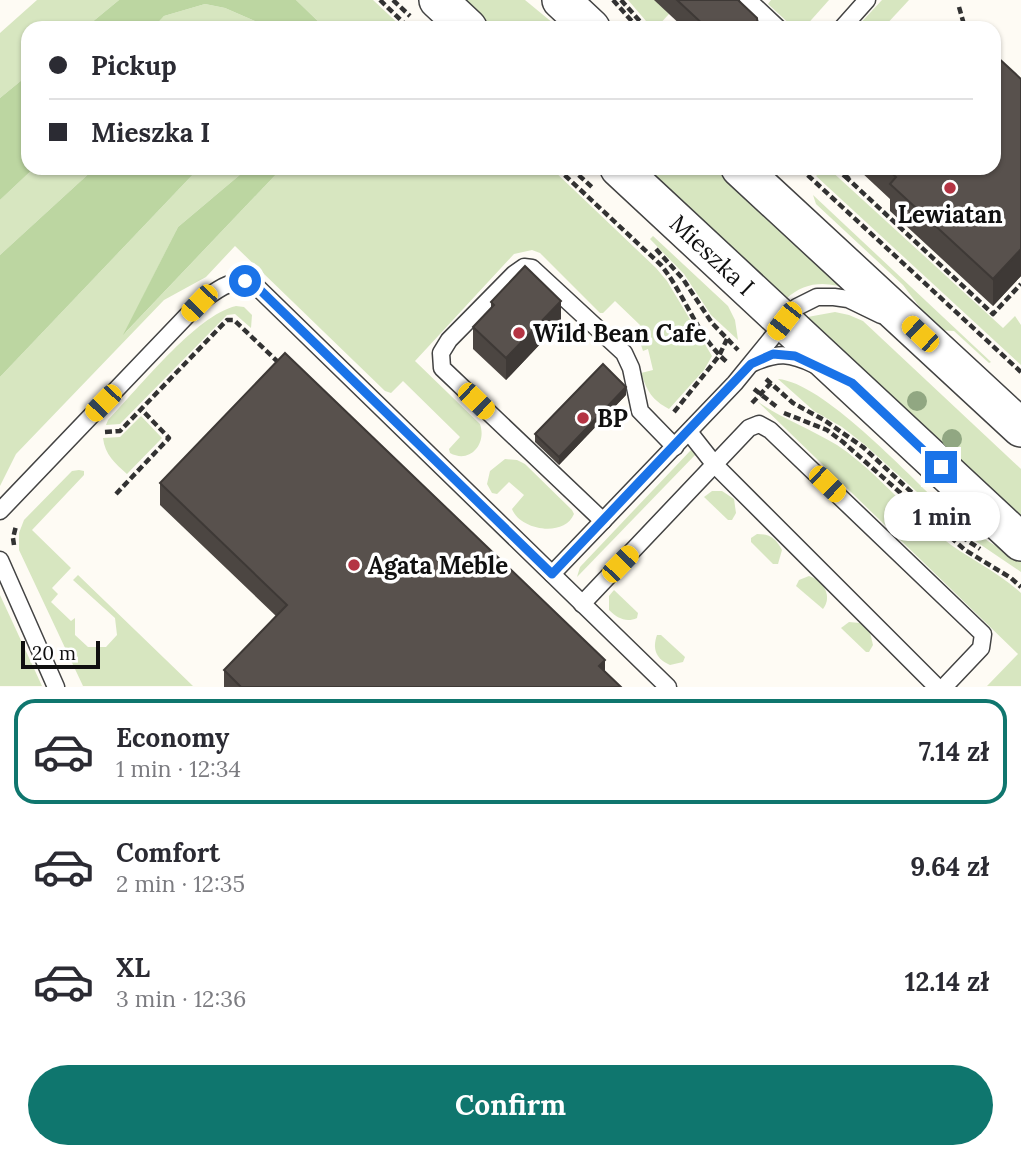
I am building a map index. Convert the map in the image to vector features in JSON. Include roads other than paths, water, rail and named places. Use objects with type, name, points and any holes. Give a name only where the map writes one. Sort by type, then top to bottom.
[{"type":"street","points":[[438,0],[460,21]]},
{"type":"street","points":[[561,0],[584,21]]},
{"type":"street","points":[[748,175],[1021,428]]},
{"type":"street","name":"Mieszka I","points":[[609,182],[784,321],[852,383],[1005,549]]},
{"type":"lane","points":[[748,0],[770,21]]},
{"type":"lane","points":[[848,21],[867,0]]},
{"type":"lane","points":[[603,521],[443,368],[442,353],[445,346],[514,274],[524,267],[531,268],[624,353],[631,368],[640,411],[675,447]]},
{"type":"lane","points":[[0,511],[199,303],[225,284],[245,281],[255,285],[668,687]]},
{"type":"lane","points":[[552,574],[746,370],[797,307],[817,297],[848,299],[920,334]]},
{"type":"lane","points":[[746,370],[773,354],[795,356],[852,383]]},
{"type":"lane","points":[[582,604],[749,428],[765,425],[983,634],[981,648],[944,687]]},
{"type":"lane","points":[[689,432],[715,465],[937,687]]},
{"type":"lane","points":[[0,560],[57,687]]},
{"type":"place","name":"Lewiatan","points":[[950,188]]},
{"type":"place","name":"Wild Bean Cafe","points":[[519,333]]},
{"type":"place","name":"BP","points":[[583,418]]},
{"type":"place","name":"Agata Meble","points":[[354,565]]}]
